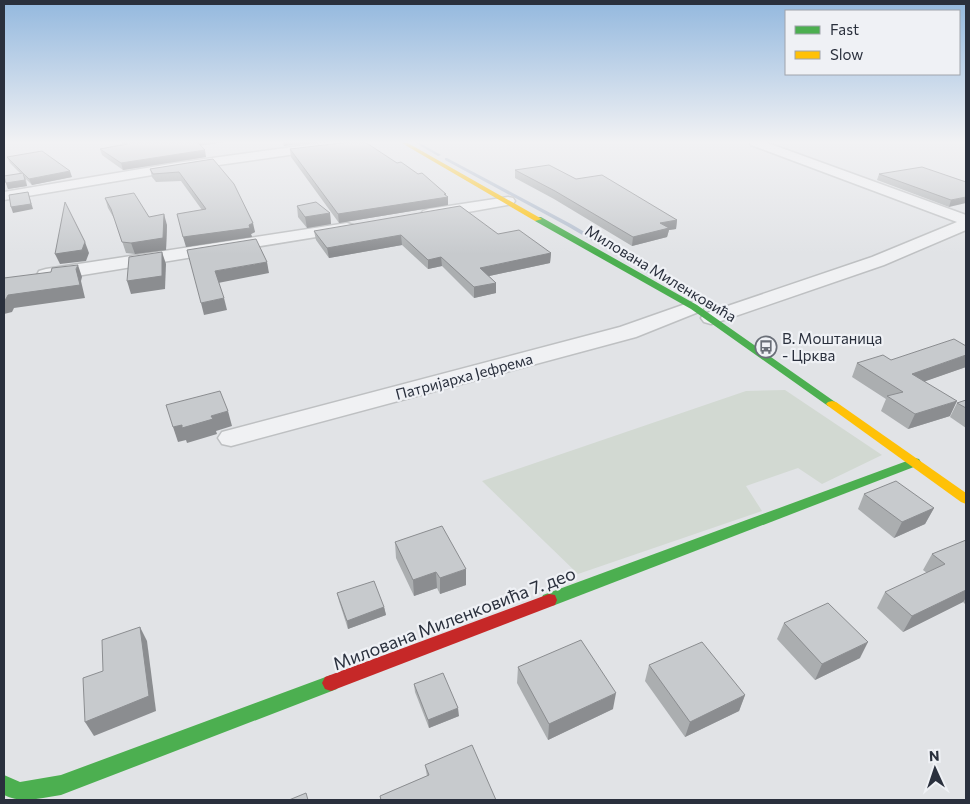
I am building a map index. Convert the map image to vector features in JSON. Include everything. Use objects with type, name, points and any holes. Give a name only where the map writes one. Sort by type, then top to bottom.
[{"type":"street","points":[[4,196],[92,180]]},
{"type":"street","name":"Милована Миленковића","points":[[470,180],[702,313],[915,462],[966,500]]},
{"type":"street","points":[[854,180],[966,222]]},
{"type":"street","points":[[410,217],[508,201]]},
{"type":"street","name":"Патријарха Јефрема","points":[[232,438],[702,313],[878,261],[966,222]]},
{"type":"street","points":[[41,275],[235,247],[362,225]]},
{"type":"street","name":"Милована Миленковића 7. део","points":[[4,784],[19,792],[60,786],[915,462]]},
{"type":"shaded area","points":[[785,390],[882,455],[822,484],[798,468],[746,486],[762,511],[578,574],[482,481],[746,391]]},
{"type":"building","points":[[5,180],[25,180],[6,183]]},
{"type":"building","points":[[184,180],[230,180],[253,223],[249,225],[250,228],[183,237],[177,214],[206,209]]},
{"type":"building","points":[[313,180],[429,180],[448,197],[338,214]]},
{"type":"building","points":[[533,180],[610,180],[677,220],[660,223],[669,228],[633,237]]},
{"type":"building","points":[[894,180],[959,180],[966,182],[966,197],[951,200]]},
{"type":"building","points":[[28,192],[31,204],[11,207],[9,195]]},
{"type":"building","points":[[134,193],[149,217],[164,214],[163,238],[131,243],[122,242],[111,209],[105,198]]},
{"type":"building","points":[[65,202],[85,242],[82,250],[55,254]]},
{"type":"building","points":[[316,202],[330,213],[305,217],[297,206]]},
{"type":"building","points":[[460,206],[498,234],[519,230],[551,253],[480,268],[496,283],[474,287],[441,257],[428,260],[401,235],[327,248],[314,231]]},
{"type":"building","points":[[256,239],[267,262],[215,271],[224,298],[201,303],[187,250]]},
{"type":"building","points":[[162,252],[162,276],[127,281],[129,257]]},
{"type":"building","points":[[78,265],[76,269],[80,285],[8,295],[4,300],[4,278],[51,272],[52,268]]},
{"type":"building","points":[[954,339],[966,346],[966,355],[912,374],[957,401],[915,414],[887,396],[903,392],[857,363],[883,355],[891,360]]},
{"type":"building","points":[[220,391],[228,411],[211,416],[213,419],[182,428],[182,425],[173,427],[166,405]]},
{"type":"building","points":[[966,400],[966,408],[957,403]]},
{"type":"building","points":[[896,481],[934,508],[902,522],[864,494]]},
{"type":"building","points":[[442,526],[466,569],[440,578],[436,572],[413,580],[395,542]]},
{"type":"building","points":[[966,540],[966,590],[912,616],[885,592],[945,564],[932,554]]},
{"type":"building","points":[[374,581],[384,607],[347,621],[337,593]]},
{"type":"building","points":[[828,603],[868,642],[822,664],[784,623]]},
{"type":"building","points":[[140,627],[149,696],[85,722],[83,678],[103,671],[102,640]]},
{"type":"building","points":[[581,640],[616,693],[549,724],[518,667]]},
{"type":"building","points":[[702,642],[745,695],[690,722],[649,665]]},
{"type":"building","points":[[443,673],[458,708],[428,720],[414,684]]},
{"type":"building","points":[[472,745],[496,800],[381,800],[380,796],[429,775],[425,765]]},
{"type":"building","points":[[306,793],[308,800],[289,800]]},
{"type":"waterway","points":[[484,180],[569,225],[677,288]]},
{"type":"traffic: fast","points":[[538,219],[694,307],[832,404]]},
{"type":"traffic: fast","points":[[549,600],[915,462]]},
{"type":"traffic: fast","points":[[4,785],[19,792],[61,785],[331,683]]},
{"type":"traffic: slow","points":[[469,180],[538,219]]},
{"type":"traffic: slow","points":[[832,404],[966,499]]},
{"type":"traffic: jam","points":[[331,683],[549,600]]},
{"type":"place","name":"В. Моштаница - Црква","points":[[766,347]]}]
